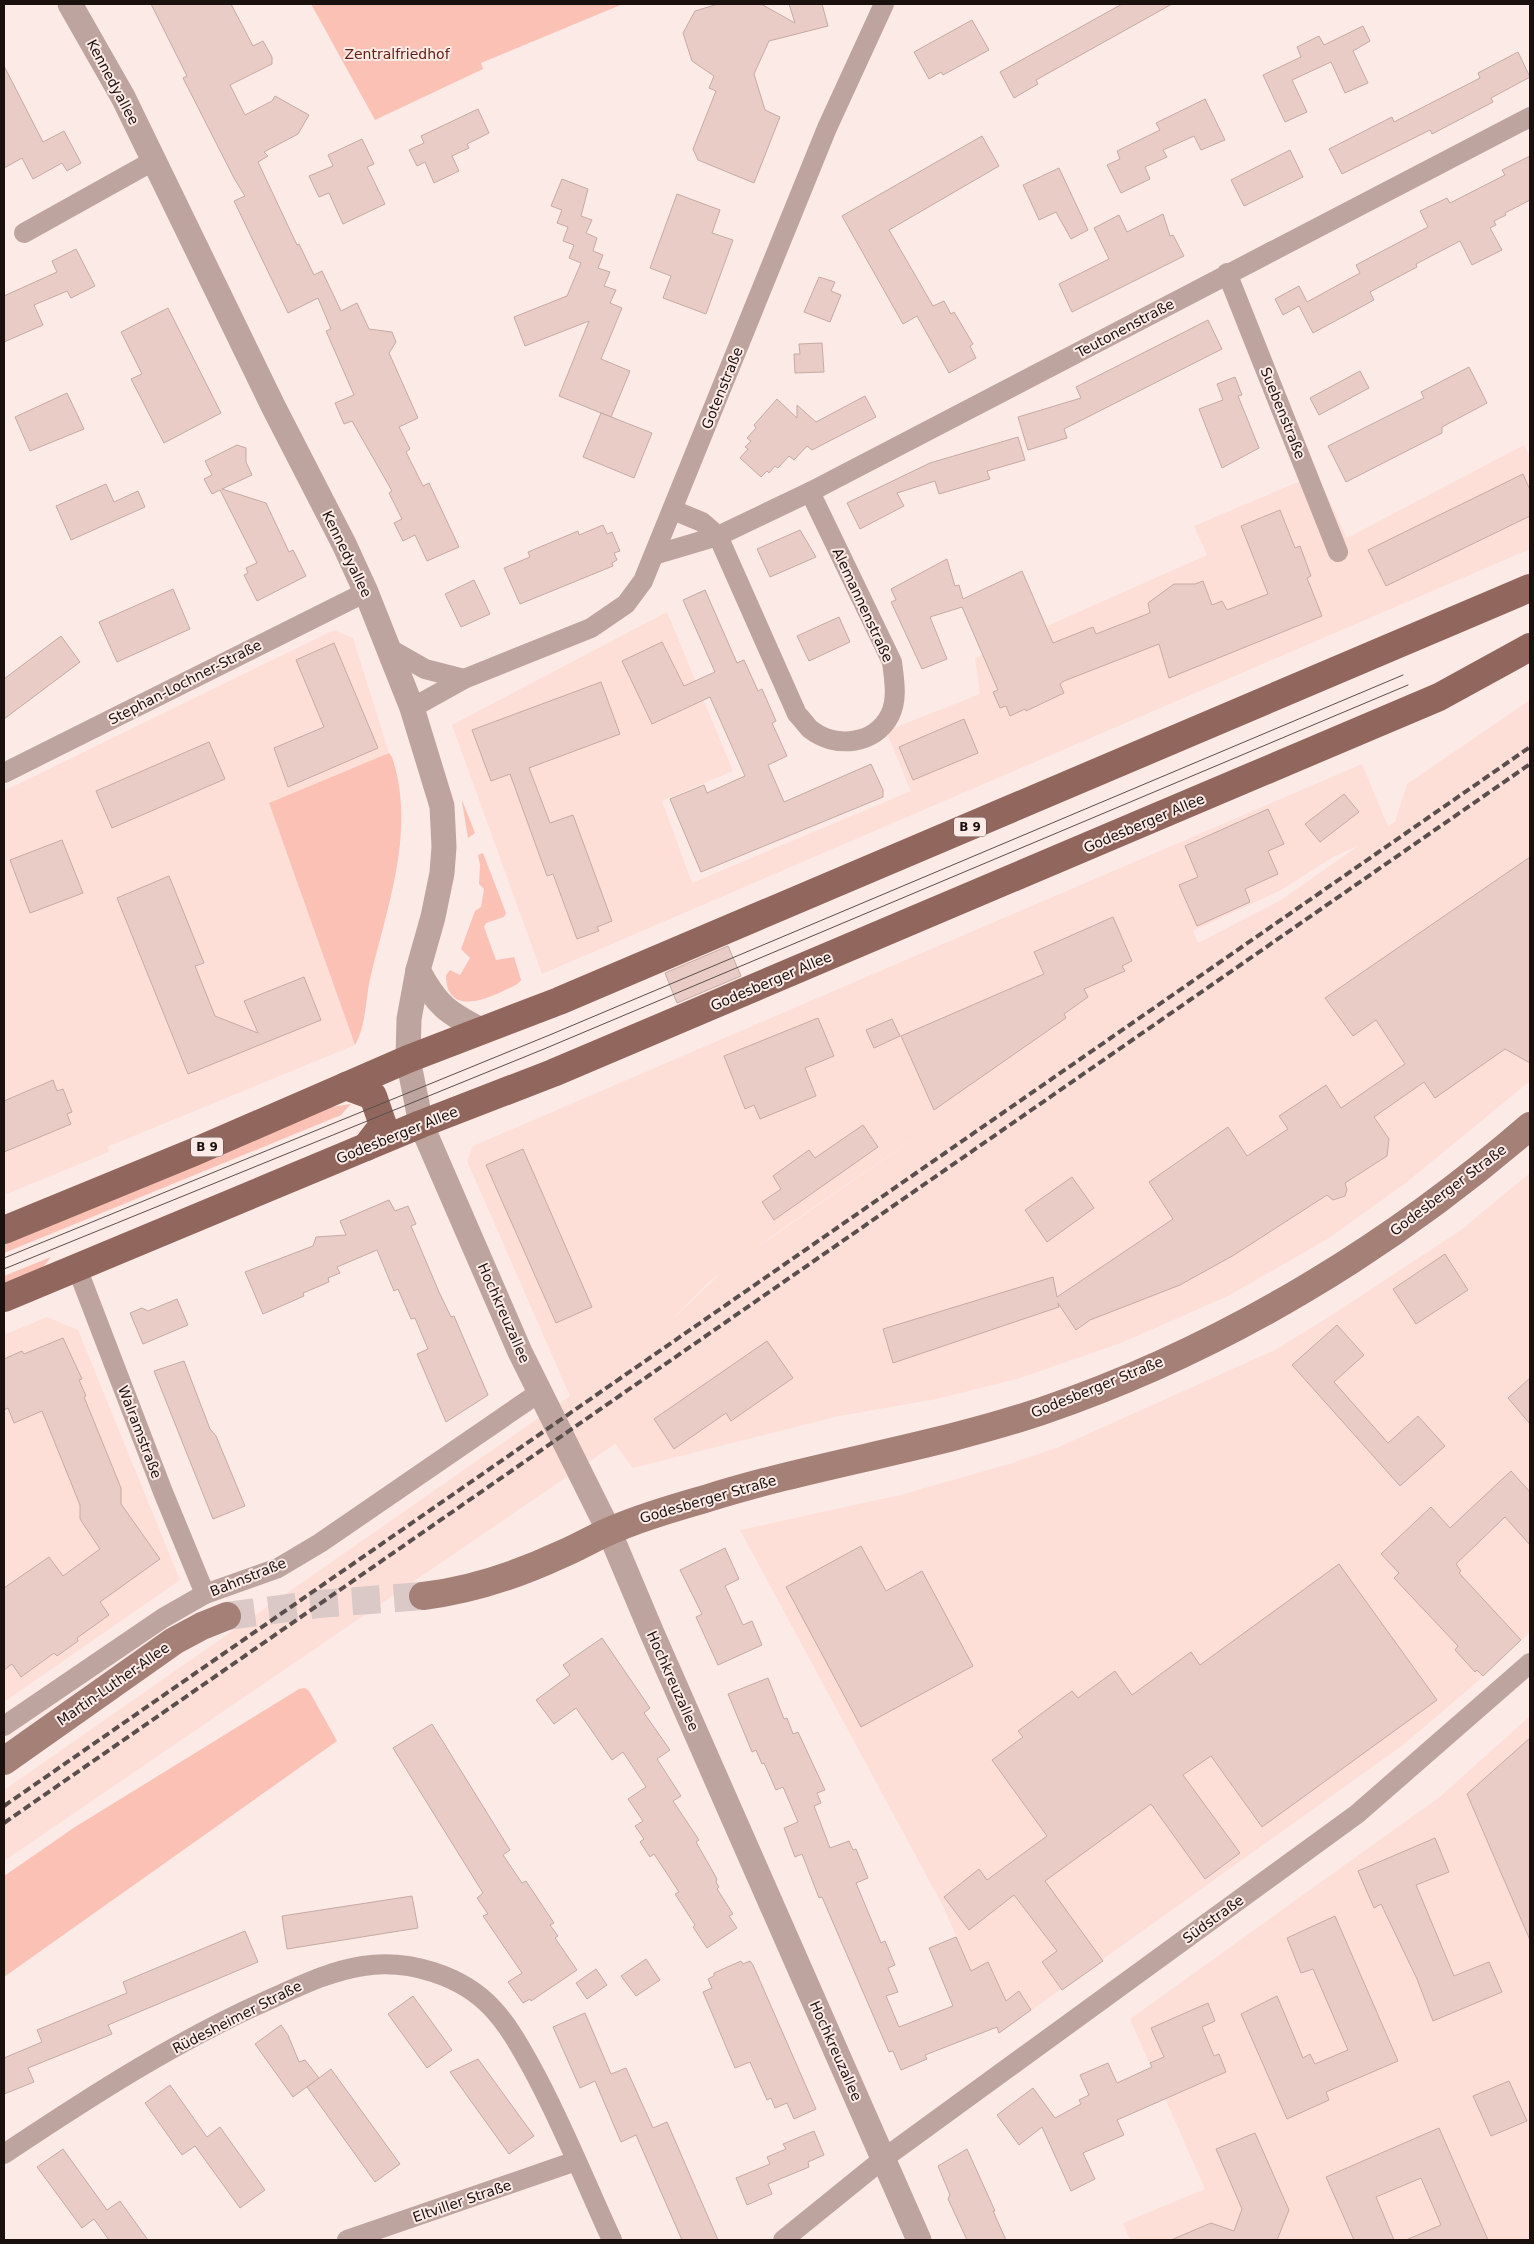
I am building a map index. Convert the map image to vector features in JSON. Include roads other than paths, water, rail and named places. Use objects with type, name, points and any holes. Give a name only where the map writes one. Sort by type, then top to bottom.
[{"type":"main road","name":"B 9","points":[[4,1230],[194,1152],[408,1059],[483,1031],[1093,775],[1530,588]]},
{"type":"main road","name":"Godesberger Allee","points":[[4,1298],[421,1124],[553,1074],[1421,705],[1530,647]]},
{"type":"main road","points":[[346,1086],[373,1096],[383,1125],[366,1147]]},
{"type":"main road","name":"Godesberger Straße","points":[[609,1531],[731,1490],[960,1435],[1043,1410],[1133,1375],[1256,1316],[1327,1275],[1452,1191],[1530,1126]]},
{"type":"main road","points":[[422,1596],[458,1591],[502,1579],[560,1556],[609,1531]]},
{"type":"main road","name":"Martin-Luther-Allee","points":[[4,1762],[174,1641],[202,1626],[227,1616]]},
{"type":"street","name":"Kennedyallee","points":[[70,4],[123,97],[366,592],[412,708],[442,806],[444,847],[442,874],[433,917],[418,970],[409,1019],[408,1059],[421,1124]]},
{"type":"street","name":"Gotenstraße","points":[[412,708],[464,679],[591,628],[606,620],[634,595],[643,581],[673,510],[827,128],[884,4]]},
{"type":"street","name":"Teutonenstraße","points":[[654,555],[718,536],[810,492],[1227,273],[1530,117]]},
{"type":"street","points":[[24,233],[153,161]]},
{"type":"street","name":"Suebenstraße","points":[[1227,273],[1338,552]]},
{"type":"street","name":"Alemannenstraße","points":[[718,536],[798,714],[811,729],[833,741],[857,741],[878,731],[890,714],[895,691],[892,662],[810,492]]},
{"type":"street","points":[[673,510],[702,522],[718,536]]},
{"type":"street","name":"Stephan-Lochner-Straße","points":[[4,773],[366,592]]},
{"type":"street","points":[[390,649],[425,669],[464,679]]},
{"type":"street","points":[[418,970],[439,1005],[456,1018],[483,1031]]},
{"type":"street","name":"Hochkreuzallee","points":[[421,1124],[520,1352],[609,1531],[919,2240]]},
{"type":"street","name":"Walramstraße","points":[[77,1268],[163,1492],[205,1594]]},
{"type":"street","name":"Bahnstraße","points":[[4,1726],[163,1618],[205,1594],[278,1568],[320,1543],[540,1392]]},
{"type":"street","name":"Südstraße","points":[[783,2240],[883,2158],[1319,1842],[1379,1795],[1530,1663]]},
{"type":"street","name":"Rüdesheimer Straße","points":[[4,2154],[97,2092],[217,2024],[311,1980],[338,1971],[391,1964],[418,1968],[467,1986],[493,2009],[522,2050],[540,2084],[612,2240]]},
{"type":"street","name":"Eltviller Straße","points":[[347,2240],[576,2161]]},
{"type":"tunnel","points":[[227,1616],[318,1604],[423,1596]]},
{"type":"tram line","points":[[4,1258],[552,1034],[1403,675]]},
{"type":"tram line","points":[[4,1269],[544,1049],[1408,685]]},
{"type":"railway","points":[[4,1806],[1530,747]]},
{"type":"railway","points":[[4,1823],[1530,764]]},
{"type":"park label","name":"Zentralfriedhof","points":[[397,54]]}]
